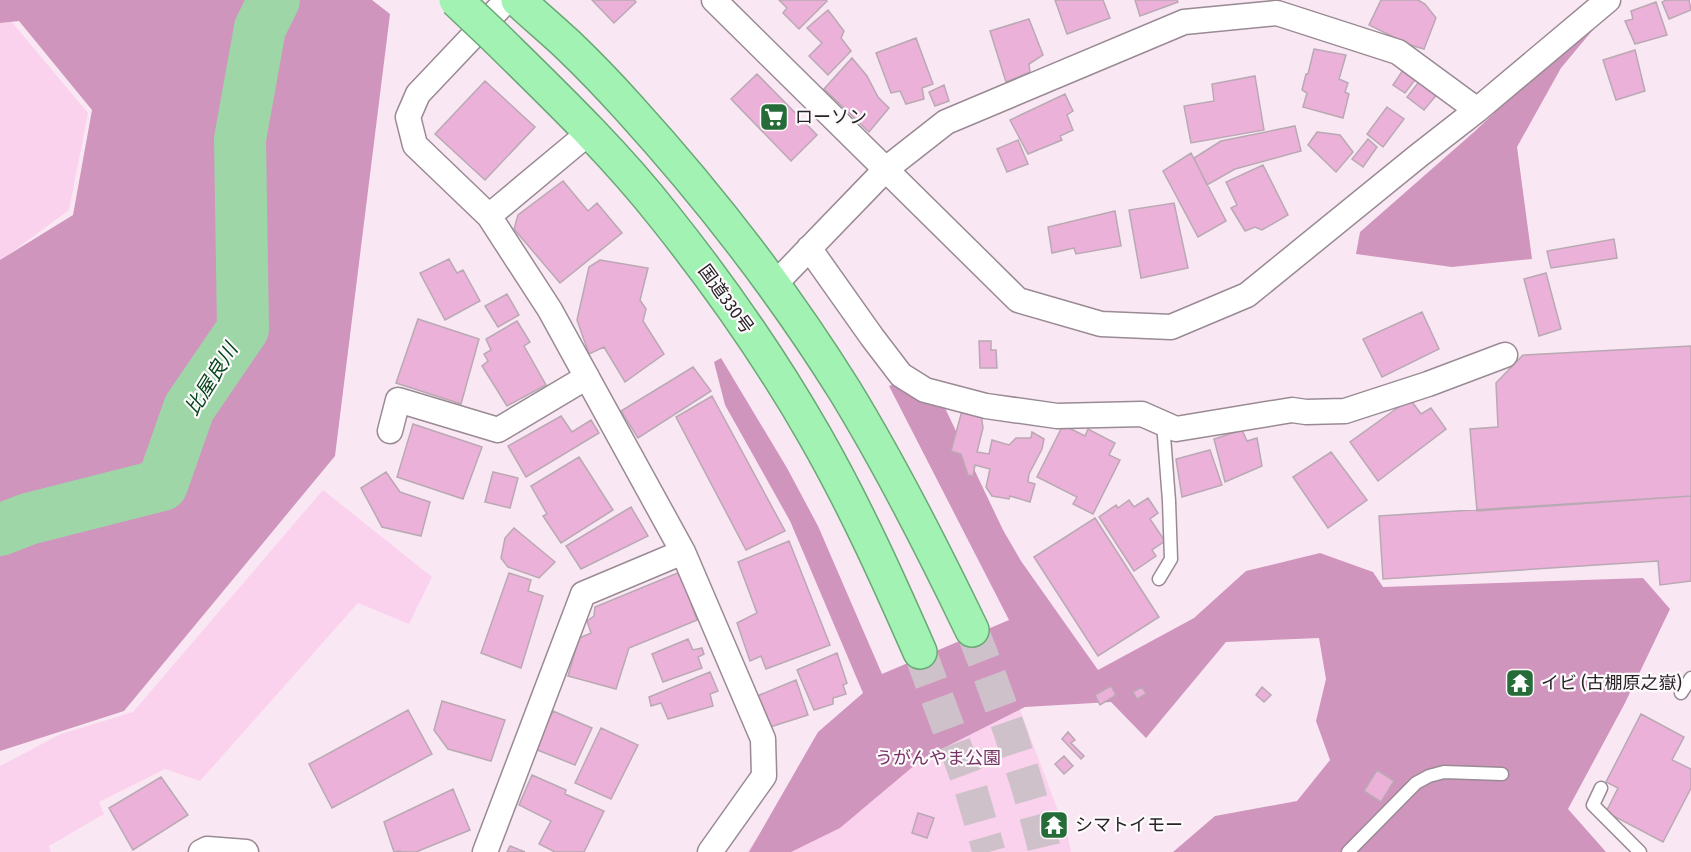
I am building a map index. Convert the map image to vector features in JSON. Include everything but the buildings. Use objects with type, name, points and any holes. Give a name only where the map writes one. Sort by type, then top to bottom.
[{"type":"highway","name":"国道330号","points":[[456,0],[591,131],[663,214],[719,287],[771,363],[815,436],[852,505],[920,652]]},
{"type":"highway","points":[[516,2],[569,45],[628,106],[682,168],[774,285],[845,392],[888,466],[929,540],[972,630]]},
{"type":"street","points":[[714,0],[1018,300],[1101,324],[1171,327],[1247,295],[1477,110],[1608,0]]},
{"type":"street","points":[[516,2],[418,94],[408,117],[415,145],[489,216],[550,310],[683,552],[763,739],[764,776],[710,852]]},
{"type":"street","points":[[774,285],[886,169],[946,122],[1184,22],[1277,13],[1398,52],[1477,110]]},
{"type":"street","points":[[489,216],[591,131]]},
{"type":"street","points":[[809,248],[872,338],[902,375],[925,390],[986,406],[1057,416],[1142,414],[1176,429],[1292,410],[1345,411],[1428,384],[1505,355]]},
{"type":"street","points":[[390,431],[398,400],[498,430],[587,377]]},
{"type":"street","points":[[485,852],[583,594],[683,552]]},
{"type":"street","points":[[201,852],[207,849],[246,852]]},
{"type":"lane","points":[[1159,579],[1171,559],[1163,423]]},
{"type":"lane","points":[[1681,693],[1691,678]]},
{"type":"lane","points":[[1348,852],[1416,783],[1429,776],[1444,772],[1502,774]]},
{"type":"lane","points":[[1601,788],[1593,805],[1640,852]]},
{"type":"green space","points":[[0,8],[88,113],[69,210],[0,261]]},
{"type":"green space","points":[[323,490],[432,577],[409,624],[358,603],[200,781],[165,769],[99,802],[104,814],[49,846],[51,852],[0,852],[0,766],[61,734],[133,712]]},
{"type":"green space","name":"うがんやま公園","points":[[990,630],[1068,837],[1071,852],[747,852],[787,796]]},
{"type":"shaded area","points":[[0,0],[372,0],[390,14],[335,456],[124,711],[0,751],[0,260],[73,215],[92,110],[19,21],[0,23]]},
{"type":"shaded area","points":[[1590,22],[1596,26],[1561,68],[1517,147],[1532,259],[1452,267],[1356,254],[1360,232],[1474,132]]},
{"type":"shaded area","points":[[721,358],[787,468],[818,526],[882,674],[1009,620],[889,386],[897,383],[945,408],[1003,530],[1021,561],[1098,670],[1194,618],[1246,571],[1320,553],[1373,572],[1383,587],[1643,578],[1670,609],[1625,703],[1568,809],[1606,852],[1173,852],[1215,816],[1297,801],[1330,760],[1316,721],[1326,679],[1319,638],[1226,642],[1146,738],[1111,702],[1025,707],[922,759],[840,828],[791,852],[749,852],[818,732],[863,693],[790,521],[725,405],[714,362]]},
{"type":"waterway","name":"比屋良川","points":[[0,530],[28,519],[162,485],[189,408],[243,329],[240,139],[260,28],[274,0]]},
{"type":"tunnel","points":[[972,630],[1013,740],[1045,852]]},
{"type":"tunnel","points":[[920,652],[970,786],[989,852]]},
{"type":"place","name":"ローソン","points":[[774,117]]},
{"type":"place","name":"イビ (古棚原之嶽)","points":[[1520,683]]},
{"type":"place","name":"シマトイモー","points":[[1054,825]]}]
